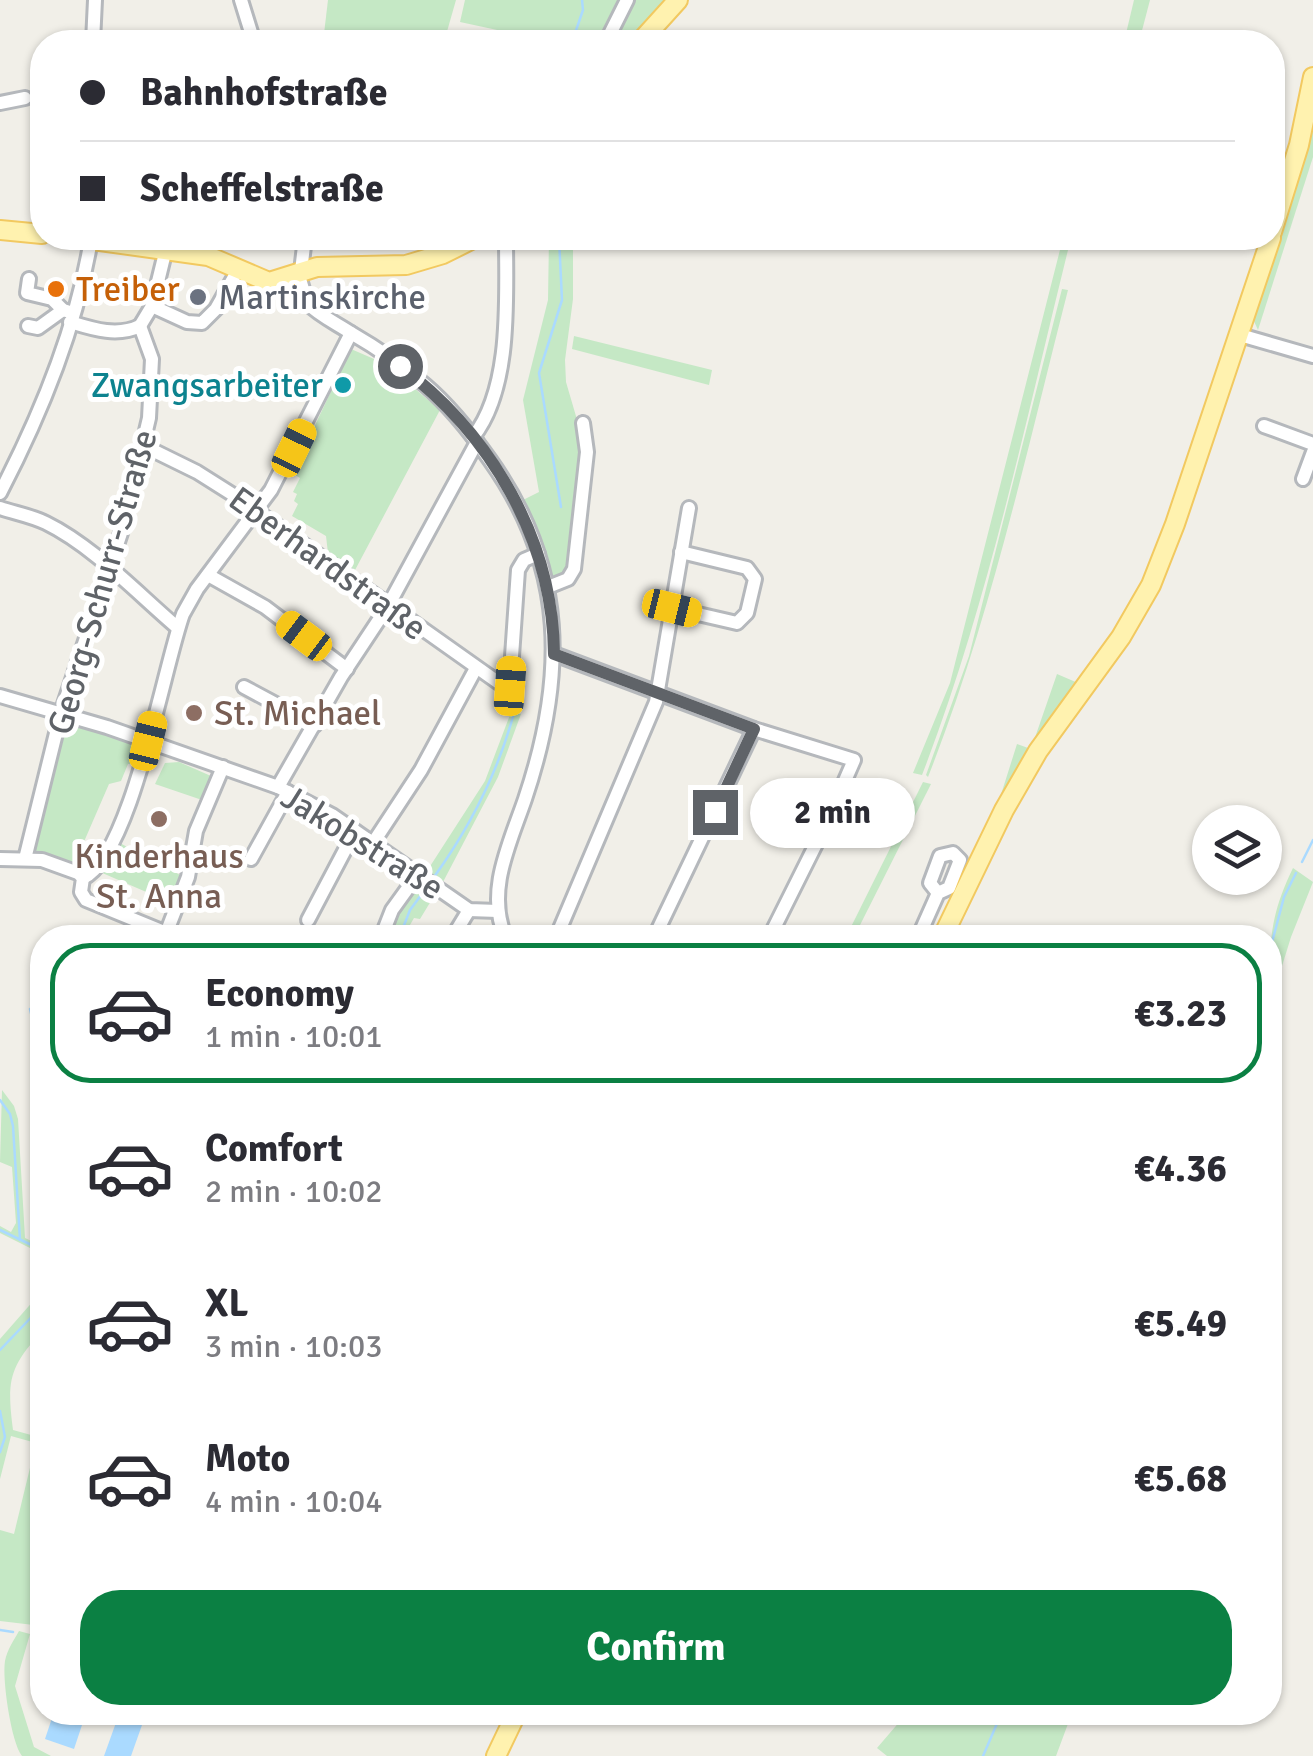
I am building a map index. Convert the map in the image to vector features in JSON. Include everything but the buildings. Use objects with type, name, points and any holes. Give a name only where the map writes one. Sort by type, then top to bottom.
[{"type":"main road","points":[[651,30],[678,0]]},
{"type":"main road","points":[[1285,192],[1313,77]]},
{"type":"main road","points":[[0,230],[30,233]]},
{"type":"main road","points":[[172,250],[216,258],[246,274],[276,282],[317,267],[406,265],[451,250]]},
{"type":"main road","points":[[949,925],[1026,771],[1121,636],[1151,586],[1267,250]]},
{"type":"main road","points":[[500,1748],[511,1725]]},
{"type":"street","points":[[94,30],[95,0]]},
{"type":"street","points":[[240,0],[250,30]]},
{"type":"street","points":[[612,30],[627,0]]},
{"type":"street","points":[[0,103],[25,98]]},
{"type":"street","points":[[0,493],[32,423],[69,315],[81,250]]},
{"type":"street","points":[[29,279],[27,293],[52,299],[69,315],[106,332],[131,330],[140,326],[152,306],[166,250]]},
{"type":"street","points":[[303,250],[301,292],[307,304],[426,386],[475,440],[516,502],[548,587],[554,654],[548,717],[500,877],[498,911],[502,925]]},
{"type":"street","points":[[251,859],[315,724],[388,606],[490,410],[505,320],[506,250]]},
{"type":"street","points":[[152,306],[186,322],[202,322],[246,274]]},
{"type":"street","points":[[28,326],[38,328],[69,315]]},
{"type":"street","name":"Georg-Schurr-Straße","points":[[25,859],[61,713],[124,524],[151,405],[150,346],[140,326]]},
{"type":"street","points":[[144,925],[86,900],[81,892],[83,878],[98,867],[124,818],[189,601],[257,511],[294,448],[351,332]]},
{"type":"street","points":[[1240,335],[1313,356]]},
{"type":"street","points":[[548,587],[568,579],[574,569],[587,452],[583,422]]},
{"type":"street","points":[[1264,426],[1313,448],[1303,479]]},
{"type":"street","name":"Eberhardstraße","points":[[142,445],[197,472],[257,511],[499,684],[510,686],[518,570],[524,560],[538,554]]},
{"type":"street","points":[[0,508],[48,524],[108,568],[178,628]]},
{"type":"street","points":[[562,925],[659,692],[689,508]]},
{"type":"street","points":[[672,608],[737,623],[745,618],[755,579],[747,568],[681,552]]},
{"type":"street","points":[[208,575],[265,607],[347,669]]},
{"type":"street","points":[[554,654],[754,729],[854,760],[776,925]]},
{"type":"street","points":[[373,844],[416,779],[476,670]]},
{"type":"street","points":[[244,687],[315,724]]},
{"type":"street","name":"Jakobstraße","points":[[0,696],[148,741],[283,789],[355,831],[469,910],[498,911]]},
{"type":"street","points":[[660,925],[754,729]]},
{"type":"street","points":[[175,925],[196,831],[223,767]]},
{"type":"street","points":[[308,920],[355,831]]},
{"type":"street","points":[[0,858],[51,862],[83,878]]},
{"type":"street","points":[[387,925],[392,910],[420,876]]},
{"type":"street","points":[[924,925],[938,893]]},
{"type":"street","points":[[460,925],[469,910]]},
{"type":"green space","points":[[328,0],[456,0],[447,30],[324,30]]},
{"type":"green space","points":[[465,0],[617,0],[618,5],[607,30],[497,30],[460,22]]},
{"type":"green space","points":[[665,0],[639,30],[616,30],[630,3]]},
{"type":"green space","points":[[1134,0],[1150,0],[1142,30],[1127,30]]},
{"type":"green space","points":[[1313,107],[1313,157],[1285,245],[1285,206]]},
{"type":"green space","points":[[549,250],[573,250],[566,382],[585,447],[571,571],[559,578],[551,575],[523,500],[539,492],[523,400],[548,300]]},
{"type":"green space","points":[[1060,250],[1068,250],[987,577],[922,775],[913,773],[950,683]]},
{"type":"green space","points":[[1273,250],[1283,250],[1258,330],[1253,319]]},
{"type":"green space","points":[[1062,289],[1068,290],[1005,536],[970,658],[928,777],[969,656]]},
{"type":"green space","points":[[574,336],[712,370],[709,385],[572,349]]},
{"type":"green space","points":[[351,349],[381,362],[379,370],[399,380],[401,377],[440,410],[354,572],[328,553],[326,536],[292,516],[298,504],[293,492],[300,478],[295,475],[303,460],[300,457]]},
{"type":"green space","points":[[1057,674],[1078,683],[998,804],[1017,744],[1031,749]]},
{"type":"green space","points":[[511,712],[521,714],[498,777],[443,882],[427,871],[485,781]]},
{"type":"green space","points":[[71,724],[136,745],[140,751],[135,763],[128,764],[121,781],[109,784],[73,867],[34,848],[66,727]]},
{"type":"green space","points":[[179,762],[211,776],[202,800],[155,784],[165,763]]},
{"type":"green space","points":[[923,782],[931,784],[860,925],[852,925]]},
{"type":"green space","points":[[116,841],[184,877],[174,904],[100,872]]},
{"type":"green space","points":[[1293,868],[1313,882],[1282,966],[1282,925],[1273,925]]},
{"type":"green space","points":[[418,884],[434,896],[420,919],[414,918],[410,925],[390,925]]},
{"type":"green space","points":[[2,1090],[18,1119],[25,1238],[30,1240],[30,1248],[0,1233],[0,1226],[11,1232],[16,1223],[12,1167],[0,1162]]},
{"type":"green space","points":[[30,1305],[30,1346],[12,1376],[10,1400],[13,1430],[30,1435],[30,1441],[11,1436],[0,1479],[0,1339]]},
{"type":"green space","points":[[30,1468],[30,1625],[0,1621],[0,1530],[14,1534]]},
{"type":"green space","points":[[19,1631],[30,1634],[15,1686],[34,1747],[51,1756],[22,1756],[14,1738],[4,1670],[7,1653]]},
{"type":"green space","points":[[896,1725],[1068,1725],[1056,1756],[887,1756],[877,1748]]},
{"type":"water","points":[[50,1725],[82,1725],[74,1749],[45,1739]]},
{"type":"water","points":[[115,1725],[142,1725],[131,1756],[104,1756]]},
{"type":"waterway","points":[[576,30],[582,0]]},
{"type":"waterway","points":[[560,250],[562,300],[539,373],[561,507]]},
{"type":"waterway","points":[[434,877],[481,798],[514,713]]},
{"type":"waterway","points":[[1302,862],[1313,840]]},
{"type":"waterway","points":[[1277,925],[1296,873]]},
{"type":"waterway","points":[[404,925],[427,887]]},
{"type":"waterway","points":[[0,1100],[13,1126],[20,1240]]},
{"type":"waterway","points":[[0,1230],[30,1244]]},
{"type":"waterway","points":[[0,1350],[30,1319]]},
{"type":"waterway","points":[[0,1411],[5,1437],[0,1452]]},
{"type":"waterway","points":[[0,1630],[13,1632]]},
{"type":"waterway","points":[[983,1756],[996,1725]]},
{"type":"place","name":"Treiber","points":[[56,289]]},
{"type":"place","name":"Martinskirche","points":[[198,297]]},
{"type":"place","name":"Zwangsarbeiter","points":[[343,385]]},
{"type":"place","name":"St. Michael","points":[[194,713]]},
{"type":"place","name":"Kinderhaus St. Anna","points":[[159,819]]},
{"type":"route","points":[[400,366],[446,403],[493,464],[516,502],[548,587],[554,654],[754,729],[715,812]]}]
